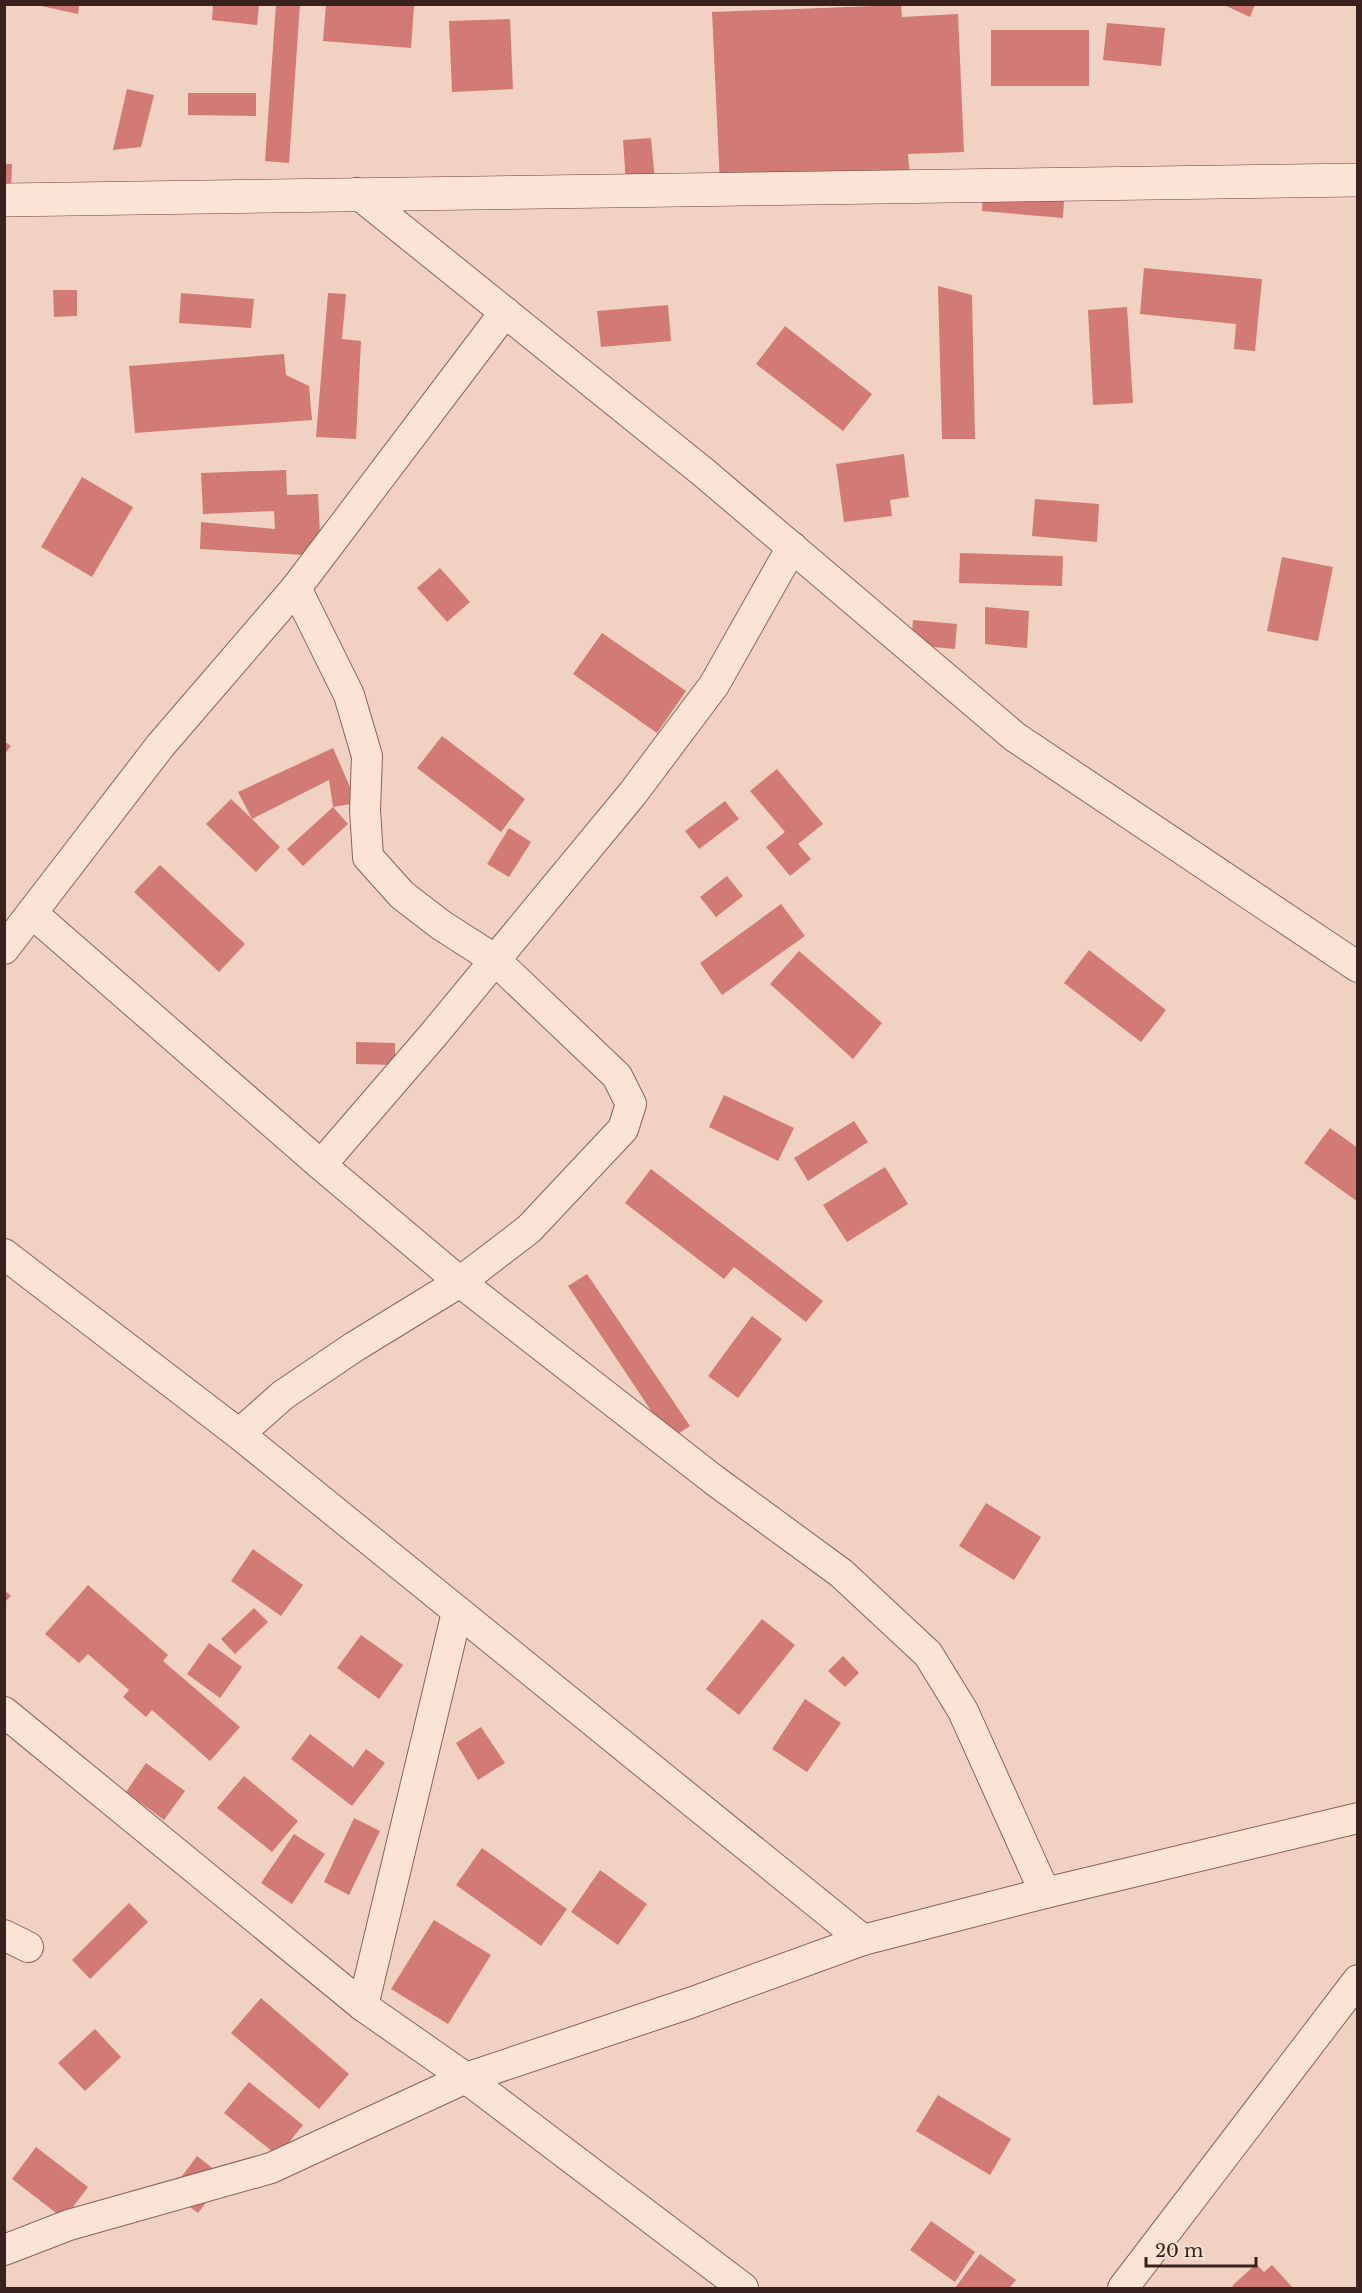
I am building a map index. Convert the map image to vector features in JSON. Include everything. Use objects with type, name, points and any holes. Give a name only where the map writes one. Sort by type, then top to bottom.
[{"type":"main road","points":[[4,200],[1358,180]]},
{"type":"street","points":[[357,194],[792,547],[1015,737],[1358,967]]},
{"type":"street","points":[[4,949],[160,746],[296,588],[505,312]]},
{"type":"street","points":[[321,1165],[434,1034],[633,793],[714,685],[792,547]]},
{"type":"street","points":[[239,1434],[283,1395],[354,1347],[460,1282],[528,1229],[623,1129],[631,1104],[617,1076],[494,959],[441,925],[402,895],[369,857],[365,810],[367,756],[349,696],[296,588]]},
{"type":"street","points":[[32,913],[321,1165],[460,1282],[705,1473],[841,1573],[928,1654],[963,1712],[1045,1893]]},
{"type":"street","points":[[4,1254],[239,1434],[863,1940]]},
{"type":"street","points":[[363,2006],[457,1612]]},
{"type":"street","points":[[4,1712],[363,2006],[466,2079],[743,2289]]},
{"type":"street","points":[[4,2250],[69,2225],[271,2168],[466,2079],[690,2003],[863,1940],[1045,1893],[1358,1818]]},
{"type":"street","points":[[1123,2289],[1358,1980]]},
{"type":"building","points":[[32,4],[79,4],[78,14]]},
{"type":"building","points":[[213,4],[259,4],[257,25],[212,20]]},
{"type":"building","points":[[276,4],[300,4],[289,163],[265,161]]},
{"type":"building","points":[[326,4],[414,6],[411,48],[323,41]]},
{"type":"building","points":[[1222,4],[1255,4],[1250,17]]},
{"type":"building","points":[[901,5],[902,17],[958,14],[964,152],[908,154],[910,177],[720,185],[712,12]]},
{"type":"building","points":[[510,19],[513,89],[452,92],[449,21]]},
{"type":"building","points":[[1107,23],[1165,28],[1161,66],[1103,60]]},
{"type":"building","points":[[991,30],[1089,30],[1089,86],[991,86]]},
{"type":"building","points":[[127,89],[154,95],[141,147],[113,150]]},
{"type":"building","points":[[188,93],[256,93],[256,116],[188,115]]},
{"type":"building","points":[[651,138],[655,182],[626,184],[623,140]]},
{"type":"building","points":[[4,164],[12,164],[11,191],[4,191]]},
{"type":"building","points":[[983,193],[1064,200],[1063,218],[982,211]]},
{"type":"building","points":[[1144,268],[1262,279],[1255,351],[1234,349],[1236,324],[1140,314]]},
{"type":"building","points":[[938,286],[972,295],[975,439],[942,439]]},
{"type":"building","points":[[53,290],[77,290],[77,316],[54,317]]},
{"type":"building","points":[[181,293],[254,299],[251,328],[179,323]]},
{"type":"building","points":[[328,293],[346,294],[342,339],[361,341],[356,439],[316,437]]},
{"type":"building","points":[[668,305],[671,341],[601,347],[597,311]]},
{"type":"building","points":[[1127,307],[1133,403],[1093,405],[1088,310]]},
{"type":"building","points":[[785,326],[872,394],[843,431],[756,364]]},
{"type":"building","points":[[284,354],[286,375],[309,386],[312,420],[135,433],[129,366]]},
{"type":"building","points":[[904,454],[909,497],[890,500],[892,516],[844,522],[836,464]]},
{"type":"building","points":[[286,470],[287,495],[318,494],[321,556],[200,549],[201,522],[275,529],[274,511],[203,514],[201,473]]},
{"type":"building","points":[[82,477],[133,507],[92,577],[41,547]]},
{"type":"building","points":[[1035,499],[1099,504],[1097,542],[1032,536]]},
{"type":"building","points":[[960,553],[1063,556],[1062,586],[959,583]]},
{"type":"building","points":[[1282,557],[1333,567],[1318,641],[1267,631]]},
{"type":"building","points":[[440,568],[470,602],[447,622],[417,588]]},
{"type":"building","points":[[985,607],[1029,611],[1027,648],[985,644]]},
{"type":"building","points":[[913,620],[957,624],[955,649],[911,645]]},
{"type":"building","points":[[602,633],[686,691],[657,733],[573,674]]},
{"type":"building","points":[[442,736],[525,799],[501,832],[417,768]]},
{"type":"building","points":[[4,741],[11,746],[4,755]]},
{"type":"building","points":[[333,748],[357,803],[333,807],[329,780],[252,819],[238,792]]},
{"type":"building","points":[[777,769],[823,824],[798,844],[811,859],[790,876],[766,847],[785,832],[750,791]]},
{"type":"building","points":[[231,799],[280,847],[256,872],[206,824]]},
{"type":"building","points":[[725,801],[739,819],[699,849],[685,831]]},
{"type":"building","points":[[333,807],[348,824],[303,866],[287,849]]},
{"type":"building","points":[[509,828],[531,842],[509,877],[487,864]]},
{"type":"building","points":[[160,865],[245,944],[219,972],[134,892]]},
{"type":"building","points":[[727,876],[743,896],[716,917],[700,897]]},
{"type":"building","points":[[781,904],[805,936],[722,995],[700,963]]},
{"type":"building","points":[[1089,950],[1166,1010],[1141,1042],[1064,983]]},
{"type":"building","points":[[799,951],[882,1023],[853,1059],[770,984]]},
{"type":"building","points":[[356,1042],[395,1043],[395,1065],[356,1064]]},
{"type":"building","points":[[724,1095],[794,1128],[778,1161],[709,1127]]},
{"type":"building","points":[[854,1121],[868,1142],[808,1181],[794,1158]]},
{"type":"building","points":[[1330,1128],[1358,1148],[1358,1202],[1304,1163]]},
{"type":"building","points":[[885,1167],[908,1204],[847,1242],[823,1205]]},
{"type":"building","points":[[651,1169],[823,1301],[806,1322],[734,1267],[724,1279],[625,1203]]},
{"type":"building","points":[[587,1274],[690,1426],[670,1439],[568,1286]]},
{"type":"building","points":[[752,1316],[782,1339],[738,1398],[708,1376]]},
{"type":"building","points":[[986,1503],[1041,1537],[1014,1580],[959,1546]]},
{"type":"building","points":[[253,1549],[303,1585],[281,1616],[231,1581]]},
{"type":"building","points":[[88,1585],[168,1655],[163,1661],[240,1727],[210,1761],[152,1710],[146,1717],[123,1697],[129,1690],[88,1654],[79,1663],[45,1634]]},
{"type":"building","points":[[4,1590],[11,1596],[4,1603]]},
{"type":"building","points":[[254,1608],[268,1622],[235,1654],[221,1639]]},
{"type":"building","points":[[762,1619],[795,1645],[739,1715],[706,1689]]},
{"type":"building","points":[[361,1635],[403,1665],[379,1699],[337,1668]]},
{"type":"building","points":[[209,1643],[242,1667],[220,1698],[187,1674]]},
{"type":"building","points":[[843,1656],[859,1673],[845,1687],[828,1671]]},
{"type":"building","points":[[805,1699],[841,1723],[807,1772],[772,1749]]},
{"type":"building","points":[[481,1727],[505,1763],[478,1780],[456,1743]]},
{"type":"building","points":[[310,1734],[353,1767],[366,1749],[385,1763],[352,1806],[291,1759]]},
{"type":"building","points":[[146,1763],[185,1791],[164,1820],[126,1792]]},
{"type":"building","points":[[244,1776],[298,1821],[272,1852],[217,1808]]},
{"type":"building","points":[[354,1818],[380,1831],[349,1895],[324,1882]]},
{"type":"building","points":[[294,1834],[325,1854],[292,1904],[261,1883]]},
{"type":"building","points":[[482,1848],[567,1909],[541,1946],[456,1885]]},
{"type":"building","points":[[600,1870],[647,1904],[618,1945],[571,1912]]},
{"type":"building","points":[[129,1903],[148,1922],[90,1979],[72,1960]]},
{"type":"building","points":[[434,1920],[491,1955],[448,2024],[391,1989]]},
{"type":"building","points":[[261,1998],[349,2074],[319,2109],[231,2033]]},
{"type":"building","points":[[95,2029],[121,2057],[85,2091],[58,2063]]},
{"type":"building","points":[[249,2082],[303,2125],[278,2156],[224,2113]]},
{"type":"building","points":[[938,2095],[1011,2139],[990,2175],[916,2131]]},
{"type":"building","points":[[36,2147],[88,2187],[64,2219],[12,2179]]},
{"type":"building","points":[[197,2156],[225,2178],[198,2213],[170,2192]]},
{"type":"building","points":[[931,2221],[975,2252],[955,2282],[910,2250]]},
{"type":"building","points":[[980,2254],[1016,2280],[1009,2288],[955,2288]]},
{"type":"building","points":[[1256,2264],[1264,2272],[1272,2265],[1293,2288],[1235,2288],[1232,2286]]}]
